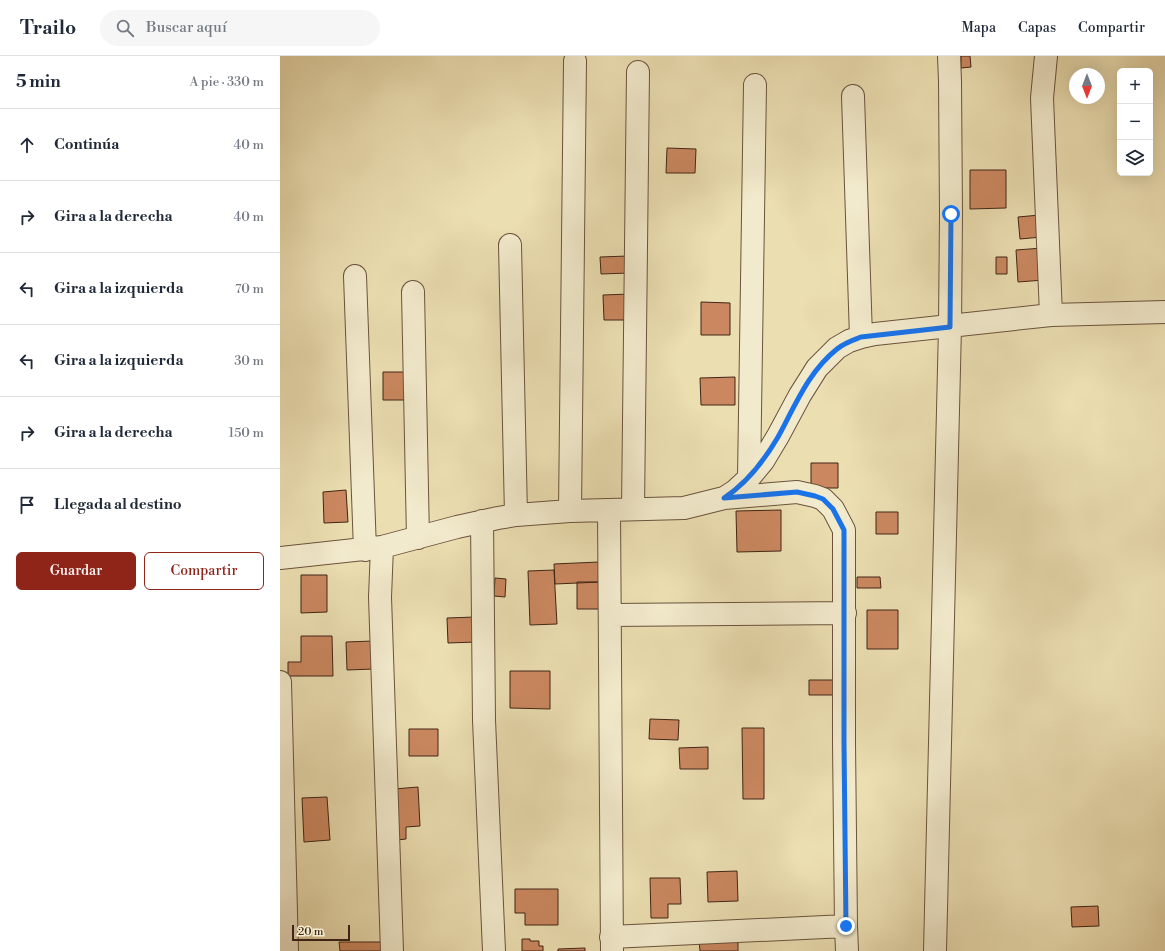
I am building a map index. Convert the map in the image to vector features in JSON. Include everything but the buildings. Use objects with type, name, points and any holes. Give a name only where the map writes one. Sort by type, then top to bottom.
[{"type":"street","points":[[935,951],[950,327],[951,214],[949,56]]},
{"type":"street","points":[[1046,56],[1042,98],[1051,315]]},
{"type":"street","points":[[570,511],[575,61]]},
{"type":"street","points":[[634,509],[638,72]]},
{"type":"street","points":[[749,478],[755,85]]},
{"type":"street","points":[[853,96],[861,337]]},
{"type":"street","points":[[510,245],[516,515]]},
{"type":"street","points":[[355,276],[374,548],[380,597],[392,951]]},
{"type":"street","points":[[412,292],[418,538]]},
{"type":"street","points":[[724,498],[735,491],[749,478],[770,451],[800,395],[817,368],[837,348],[850,341],[861,337],[1051,315],[1165,312]]},
{"type":"street","points":[[280,558],[374,548],[482,521],[516,515],[570,511],[684,508],[724,498],[797,492],[823,499],[833,509],[844,530],[844,743],[847,951]]},
{"type":"street","points":[[609,511],[611,944],[846,926]]},
{"type":"street","points":[[482,521],[484,720],[494,951]]},
{"type":"street","points":[[610,615],[844,613]]},
{"type":"street","points":[[280,682],[287,951]]},
{"type":"route","points":[[846,926],[844,530],[833,509],[823,499],[815,496],[797,492],[724,498],[735,491],[758,467],[770,451],[800,395],[817,368],[837,348],[850,341],[875,334],[950,327],[951,214]]}]
